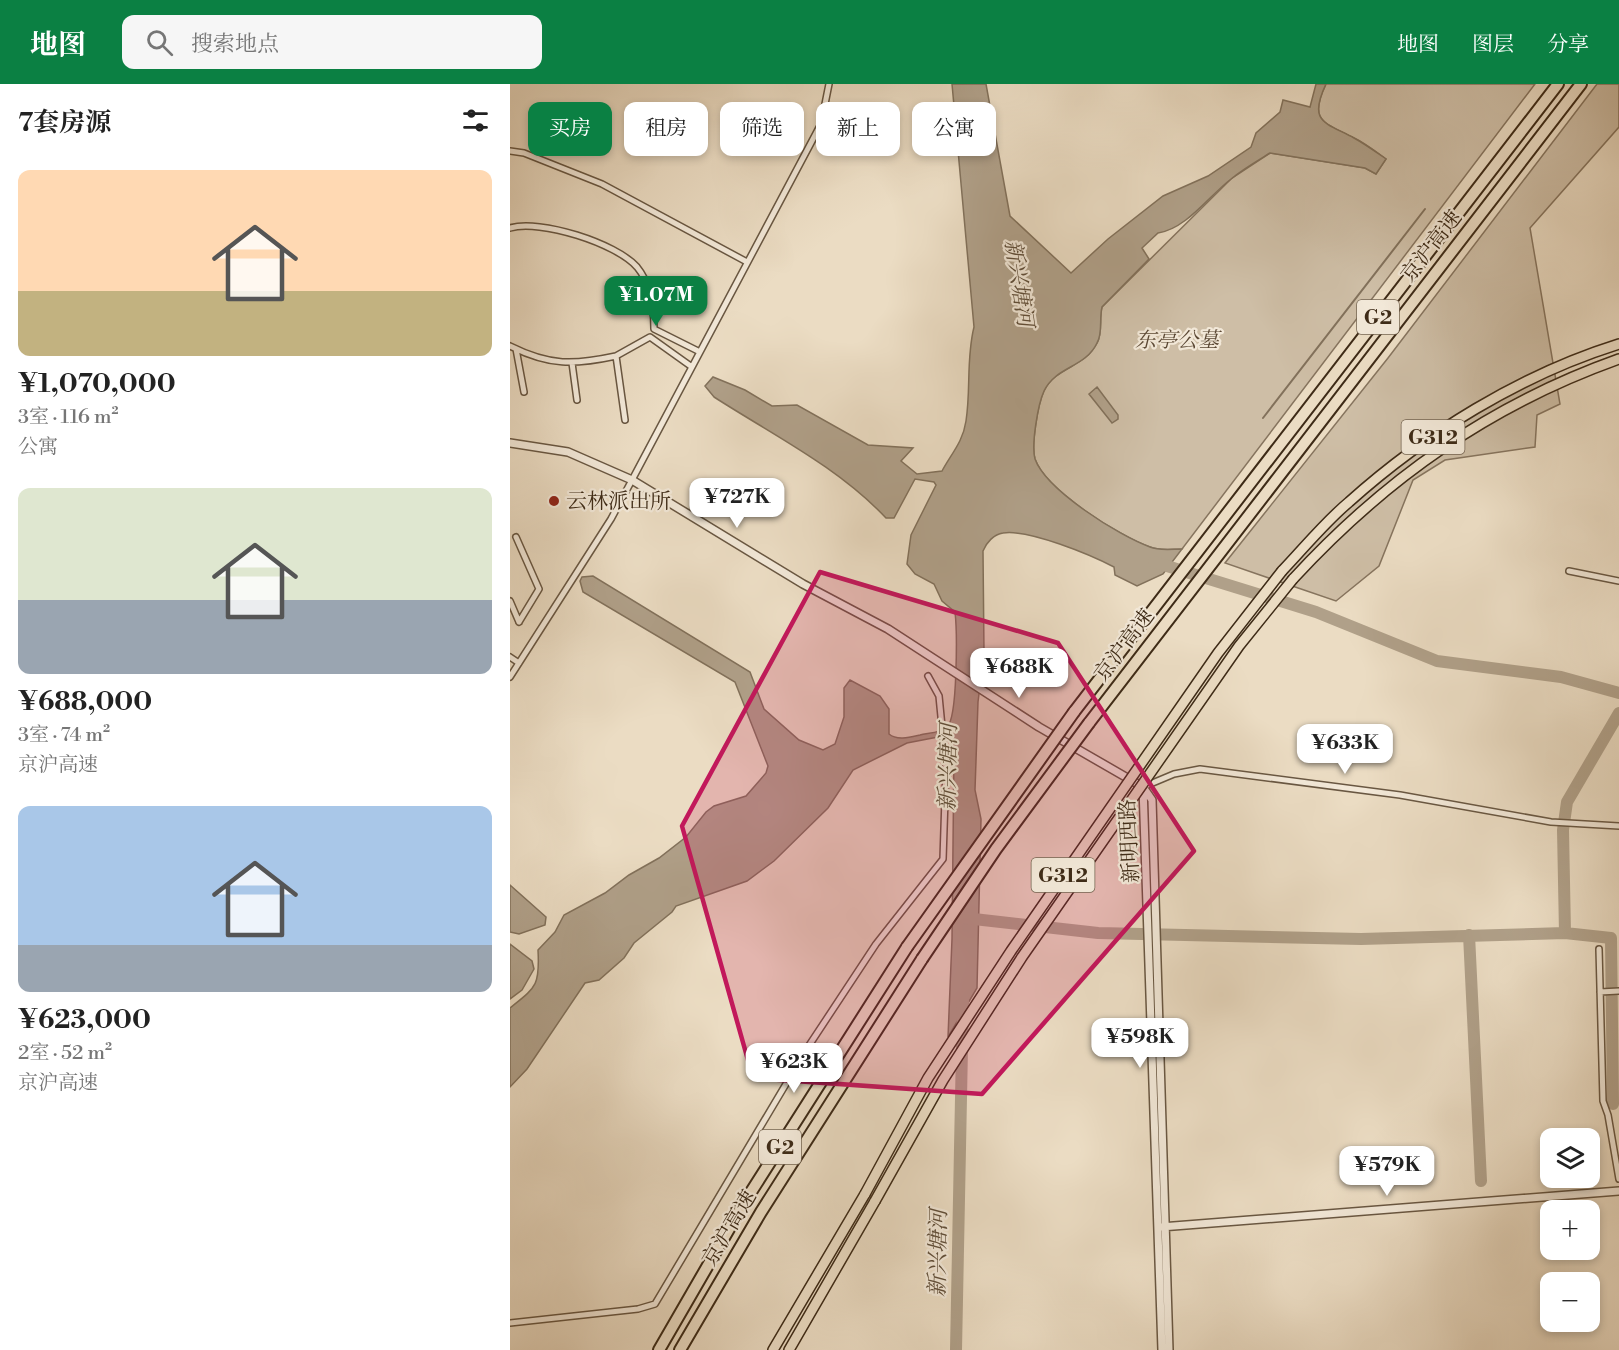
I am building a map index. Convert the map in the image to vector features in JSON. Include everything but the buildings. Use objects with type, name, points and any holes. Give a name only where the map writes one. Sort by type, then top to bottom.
[{"type":"highway","name":"京沪高速","points":[[659,1350],[744,1203],[907,947],[1074,712],[1558,84]]},
{"type":"highway","name":"京沪高速","points":[[680,1350],[761,1212],[922,959],[996,849],[1186,595],[1581,84]]},
{"type":"highway","name":"G312","points":[[773,1350],[865,1194],[928,1078],[1011,951],[1212,663],[1282,571],[1348,502],[1455,421],[1559,367],[1616,345]]},
{"type":"highway","name":"G312","points":[[789,1350],[943,1080],[1023,957],[1239,646],[1293,579],[1336,533],[1373,500],[1454,440],[1515,403],[1618,360]]},
{"type":"street","points":[[510,677],[610,519],[632,480],[821,124],[829,84]]},
{"type":"street","points":[[510,151],[524,153],[602,184],[747,262]]},
{"type":"street","points":[[510,228],[521,225],[549,228],[618,253],[636,266],[648,284],[654,329],[700,352]]},
{"type":"street","points":[[510,346],[548,362],[572,363],[616,356],[650,337],[692,367]]},
{"type":"street","points":[[516,349],[524,392]]},
{"type":"street","points":[[616,356],[625,420]]},
{"type":"street","points":[[572,363],[577,400]]},
{"type":"street","points":[[510,443],[568,452],[632,480],[803,584],[888,629],[948,665],[1039,727],[1143,787],[1174,774],[1200,769],[1400,795],[1551,822],[1581,826],[1619,826]]},
{"type":"street","points":[[510,600],[519,622],[539,589],[516,537]]},
{"type":"street","points":[[1569,571],[1619,580]]},
{"type":"street","points":[[510,657],[519,663]]},
{"type":"street","points":[[510,1323],[638,1309],[654,1304],[808,1047],[876,944],[943,859],[945,768],[943,737],[939,696],[928,676]]},
{"type":"street","name":"新明西路","points":[[1143,787],[1160,1227],[1162,1350]]},
{"type":"street","points":[[1599,949],[1603,1101],[1608,1115],[1619,1179]]},
{"type":"street","points":[[1600,992],[1618,991]]},
{"type":"street","points":[[1160,1227],[1619,1191]]},
{"type":"street","name":"新明西路","points":[[1160,1227],[1170,1350]]},
{"type":"highlighted area","points":[[820,572],[1058,643],[1194,851],[982,1094],[753,1078],[682,826]]},
{"type":"green space","name":"东亭公墓","points":[[1326,84],[1535,84],[1182,549],[1150,547],[1120,533],[1085,511],[1068,498],[1042,471],[1035,459],[1034,444],[1037,415],[1044,391],[1056,376],[1092,351],[1100,335],[1102,307],[1232,178],[1270,153],[1365,168],[1376,174],[1386,159],[1362,142],[1327,124],[1319,114],[1321,97]]},
{"type":"green space","points":[[1597,84],[1619,84],[1619,127],[1530,228],[1560,404],[1537,415],[1535,447],[1445,460],[1413,480],[1379,566],[1336,601],[1225,563],[1388,358]]},
{"type":"water","points":[[952,84],[986,84],[989,102],[954,102]]},
{"type":"water","points":[[1316,84],[1326,84],[1319,106],[1322,119],[1386,159],[1376,174],[1365,168],[1270,153],[1245,168],[1188,219],[1158,233],[1142,248],[1149,259],[1102,307],[1100,335],[1092,351],[1056,376],[1044,391],[1037,415],[1034,453],[1042,471],[1053,484],[1068,498],[1120,533],[1154,548],[1182,549],[1163,574],[1137,586],[1115,575],[1114,567],[1104,562],[1060,544],[1028,535],[1003,533],[996,535],[984,548],[984,653],[978,702],[975,790],[981,819],[977,988],[948,1037],[952,939],[954,752],[949,739],[938,737],[907,743],[853,770],[828,808],[774,861],[747,881],[676,906],[672,912],[634,943],[624,958],[599,980],[585,983],[527,1069],[510,1087],[510,1008],[534,985],[538,971],[538,950],[555,932],[564,915],[605,893],[629,875],[659,858],[686,837],[706,812],[714,806],[746,796],[766,773],[768,766],[735,682],[583,592],[580,581],[582,577],[593,576],[750,672],[764,709],[799,740],[823,750],[835,744],[844,717],[844,688],[850,680],[880,696],[889,709],[889,734],[892,736],[904,738],[944,729],[951,720],[955,691],[955,612],[942,601],[934,584],[915,574],[907,564],[911,535],[936,485],[934,482],[915,479],[894,518],[886,518],[826,467],[714,397],[705,386],[713,377],[745,390],[772,406],[797,405],[868,445],[913,448],[901,461],[917,474],[942,471],[959,442],[964,428],[974,327],[959,156],[996,156],[996,139],[1010,216],[1071,273],[1108,239],[1163,196],[1208,176],[1251,147],[1256,133],[1280,112],[1283,100],[1310,107]]},
{"type":"water","points":[[1097,387],[1118,415],[1118,419],[1112,423],[1089,394]]},
{"type":"water","points":[[510,885],[546,917],[545,925],[519,934],[510,932]]},
{"type":"water","points":[[510,944],[532,961],[534,969],[522,990],[510,999]]},
{"type":"waterway","points":[[1263,418],[1425,209]]},
{"type":"waterway","points":[[1154,562],[1316,612],[1437,661],[1561,677],[1619,693]]},
{"type":"waterway","points":[[965,918],[1098,933],[1361,939],[1565,933],[1563,830],[1567,802],[1619,713]]},
{"type":"waterway","points":[[1565,933],[1611,938],[1613,1104]]},
{"type":"waterway","points":[[1469,935],[1481,1181]]},
{"type":"waterway","name":"新兴塘河","points":[[956,1350],[963,997]]},
{"type":"place","name":"云林派出所","points":[[554,501]]}]
